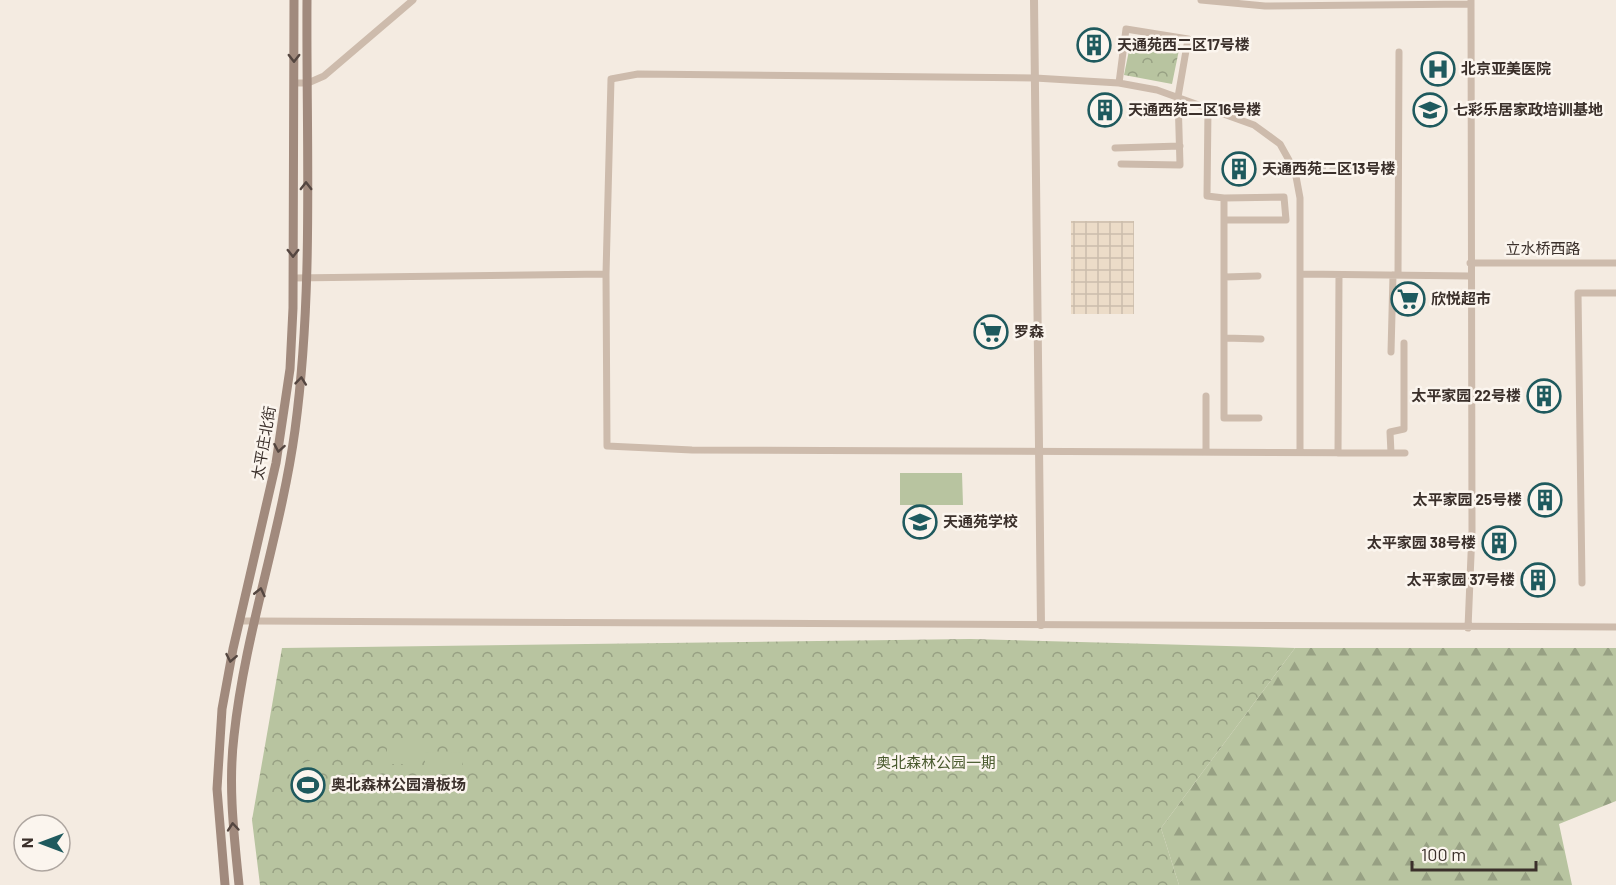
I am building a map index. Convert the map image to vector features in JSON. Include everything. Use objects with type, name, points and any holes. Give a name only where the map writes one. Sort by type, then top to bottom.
[{"type":"main road","name":"太平庄北街","points":[[225,885],[217,789],[217,761],[227,679],[282,431],[291,358],[294,0]]},
{"type":"main road","name":"太平庄北街","points":[[239,885],[232,814],[232,763],[237,711],[295,433],[302,368],[306,278],[307,0]]},
{"type":"street","points":[[294,83],[306,83],[324,76],[340,65],[413,0]]},
{"type":"street","points":[[1034,0],[1041,625]]},
{"type":"street","points":[[1201,0],[1265,6],[1471,2],[1472,531],[1468,628]]},
{"type":"street","points":[[1119,82],[1126,29],[1188,39],[1178,97],[1180,165],[1121,164]]},
{"type":"street","points":[[1391,352],[1398,168],[1399,52]]},
{"type":"street","points":[[1300,452],[1300,198],[1291,164],[1280,144],[1254,126],[1157,90],[1119,82],[1035,78],[638,74],[611,79],[606,274],[607,446],[692,450],[1405,453]]},
{"type":"street","points":[[1208,109],[1207,196],[1224,198],[1284,196],[1286,220],[1225,220]]},
{"type":"street","points":[[1115,148],[1179,147]]},
{"type":"street","points":[[1291,164],[1319,166]]},
{"type":"street","points":[[1350,166],[1398,168]]},
{"type":"street","points":[[1224,198],[1224,418],[1259,418]]},
{"type":"street","name":"立水桥西路","points":[[1470,263],[1616,263]]},
{"type":"street","points":[[293,278],[606,274]]},
{"type":"street","points":[[1301,274],[1470,276]]},
{"type":"street","points":[[1338,453],[1339,275]]},
{"type":"street","points":[[1225,277],[1258,276]]},
{"type":"street","points":[[1582,583],[1578,293],[1616,293]]},
{"type":"street","points":[[1225,338],[1261,339]]},
{"type":"street","points":[[1391,453],[1390,432],[1404,429],[1404,344]]},
{"type":"street","points":[[1206,396],[1206,452]]},
{"type":"street","points":[[240,621],[1616,627]]},
{"type":"green space","points":[[1132,36],[1180,45],[1172,84],[1124,75]]},
{"type":"green space","points":[[900,473],[962,473],[963,505],[900,505]]},
{"type":"green space","name":"奥北森林公园一期","points":[[970,639],[1295,648],[1161,828],[1179,885],[260,885],[252,820],[282,648]]},
{"type":"green space","points":[[1295,648],[1616,648],[1616,801],[1559,824],[1572,885],[1179,885],[1161,828]]},
{"type":"green space","points":[[387,744],[423,744],[422,764],[387,764]]},
{"type":"green space","points":[[425,752],[462,753],[462,774],[425,774]]},
{"type":"green space","name":"奥北森林公园滑板场","points":[[312,760],[318,767],[318,780],[324,788],[316,809],[299,805],[289,768]]},
{"type":"shaded area","points":[[1071,221],[1134,221],[1134,314],[1071,314]]},
{"type":"tunnel","points":[[1319,166],[1349,166]]},
{"type":"place","name":"天通苑西二区17号楼","points":[[1094,45]]},
{"type":"place","name":"北京亚美医院","points":[[1438,69]]},
{"type":"place","name":"天通西苑二区16号楼","points":[[1105,110]]},
{"type":"place","name":"七彩乐居家政培训基地","points":[[1430,110]]},
{"type":"place","name":"天通西苑二区13号楼","points":[[1239,169]]},
{"type":"place","name":"欣悦超市","points":[[1408,299]]},
{"type":"place","name":"罗森","points":[[991,332]]},
{"type":"place","name":"太平家园 22号楼","points":[[1544,396]]},
{"type":"place","name":"太平家园 25号楼","points":[[1545,500]]},
{"type":"place","name":"天通苑学校","points":[[920,522]]},
{"type":"place","name":"太平家园 38号楼","points":[[1499,543]]},
{"type":"place","name":"太平家园 37号楼","points":[[1538,580]]},
{"type":"place","name":"奥北森林公园滑板场","points":[[308,785]]}]
